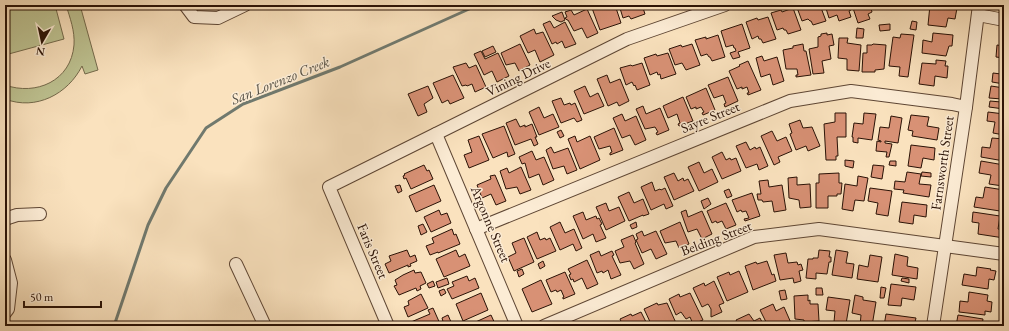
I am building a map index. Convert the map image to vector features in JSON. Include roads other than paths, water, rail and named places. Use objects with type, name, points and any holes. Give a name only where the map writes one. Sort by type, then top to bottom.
[{"type":"street","points":[[185,5],[194,17],[218,18],[245,5]]},
{"type":"street","name":"Vining Drive","points":[[329,187],[627,39],[725,5]]},
{"type":"street","points":[[978,10],[1004,20]]},
{"type":"street","name":"Farnsworth Street","points":[[933,326],[966,107],[978,10]]},
{"type":"street","name":"Sayre Street","points":[[476,229],[790,100],[851,91],[966,107]]},
{"type":"street","name":"Argonne Street","points":[[436,134],[517,326]]},
{"type":"street","name":"Faris Street","points":[[329,187],[388,326]]},
{"type":"street","points":[[5,219],[17,215],[40,214]]},
{"type":"street","name":"Belding Street","points":[[544,326],[754,237],[819,228],[1004,254]]},
{"type":"street","points":[[5,260],[11,283],[8,309],[5,313]]},
{"type":"street","points":[[236,264],[265,326]]},
{"type":"waterway","name":"San Lorenzo Creek","points":[[114,326],[148,225],[166,188],[206,128],[243,104],[340,67],[478,5]]}]
